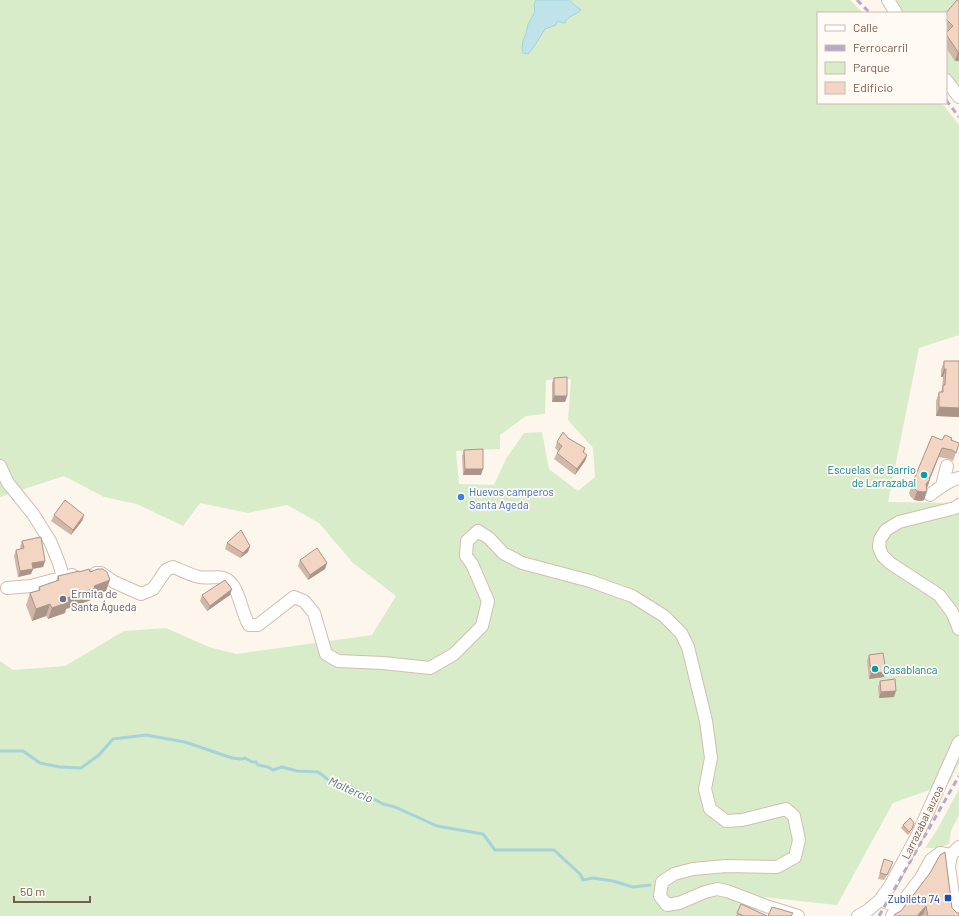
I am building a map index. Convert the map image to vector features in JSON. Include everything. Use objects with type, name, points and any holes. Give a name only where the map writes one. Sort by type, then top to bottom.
[{"type":"street","points":[[888,0],[895,12]]},
{"type":"street","points":[[947,81],[959,97]]},
{"type":"street","points":[[0,466],[8,483],[33,514],[50,541],[63,577]]},
{"type":"street","points":[[942,486],[947,466]]},
{"type":"street","points":[[930,495],[942,486],[959,478]]},
{"type":"street","points":[[959,505],[955,508],[899,522],[886,530],[880,539],[879,547],[882,556],[890,563],[939,595],[952,612],[959,629]]},
{"type":"street","points":[[6,588],[31,586],[83,572],[101,574],[114,582],[141,594],[154,589],[166,570],[173,567],[199,577],[222,577],[229,580],[235,588],[245,618],[249,625],[258,625],[294,597],[304,601],[314,613],[326,654],[338,661],[383,663],[430,668],[454,654],[482,626],[488,601],[472,564],[466,556],[467,541],[478,531],[489,538],[503,553],[522,563],[590,581],[632,596],[664,616],[681,633],[688,647],[707,728],[711,758],[705,789],[710,809],[726,821],[742,820],[786,808],[794,816],[799,840],[795,857],[777,867],[726,866],[693,869],[674,874],[662,882],[660,896],[666,904],[679,903],[705,892],[717,889],[727,891],[798,916]]},
{"type":"street","name":"Larrazabal auzoa","points":[[858,916],[867,911],[880,900],[890,886],[917,836],[959,742]]},
{"type":"street","points":[[880,900],[895,912],[921,878],[931,860],[940,853],[955,851],[949,867],[956,916]]},
{"type":"green space","points":[[0,0],[850,0],[862,12],[817,12],[817,104],[943,104],[959,125],[959,335],[919,348],[888,502],[959,503],[959,763],[949,783],[893,803],[837,905],[763,897],[755,916],[0,916],[0,661],[13,670],[65,666],[124,631],[166,628],[209,647],[236,654],[372,635],[396,596],[353,563],[319,523],[287,505],[248,513],[200,503],[183,526],[137,504],[104,497],[64,476],[0,497]],"holes":[[[571,379],[568,420],[593,448],[595,477],[578,491],[549,469],[542,432],[524,433],[506,459],[494,485],[459,484],[456,451],[500,449],[500,435],[526,416],[545,414],[546,380]]]},
{"type":"green space","points":[[891,0],[959,0],[959,93],[947,76],[947,12],[899,12]]},
{"type":"green space","points":[[959,789],[959,815],[951,831],[949,844],[938,848],[925,848],[937,830]]},
{"type":"water","points":[[536,0],[569,0],[581,10],[568,18],[565,23],[557,21],[556,25],[545,29],[528,54],[523,53],[523,41],[528,24],[535,12],[534,5]]},
{"type":"building","points":[[957,0],[959,0],[959,52],[947,36],[947,32],[953,26],[947,20],[947,12]]},
{"type":"building","points":[[944,361],[959,361],[959,408],[939,407],[939,392],[943,392],[943,385],[945,385],[946,369],[944,369]]},
{"type":"building","points":[[567,377],[567,396],[554,396],[554,378]]},
{"type":"building","points":[[563,432],[568,438],[585,448],[583,452],[587,455],[577,469],[557,453],[562,446],[557,442]]},
{"type":"building","name":"Escuelas de Barrio de Larrazabal","points":[[945,435],[952,438],[951,440],[959,443],[956,453],[952,450],[942,448],[930,479],[926,484],[927,491],[917,491],[912,484],[932,436],[942,440]]},
{"type":"building","points":[[483,449],[483,469],[465,469],[464,450]]},
{"type":"building","points":[[65,500],[84,515],[73,530],[54,515]]},
{"type":"building","points":[[241,530],[250,546],[243,553],[227,543]]},
{"type":"building","points":[[41,537],[45,561],[32,563],[33,569],[20,571],[16,550],[24,548],[22,541]]},
{"type":"building","points":[[317,548],[327,563],[310,575],[300,560]]},
{"type":"building","points":[[89,569],[90,572],[103,569],[107,572],[110,580],[94,586],[95,588],[67,598],[69,602],[52,608],[50,604],[36,609],[30,593],[40,590],[39,587],[59,580],[58,576]]},
{"type":"building","points":[[225,580],[232,589],[210,606],[202,595]]},
{"type":"building","points":[[883,653],[886,672],[871,673],[869,655]]},
{"type":"building","points":[[895,679],[896,691],[881,692],[880,681]]},
{"type":"building","points":[[910,818],[914,823],[909,832],[903,825]]},
{"type":"building","points":[[945,852],[952,908],[959,913],[959,916],[928,916],[926,906],[917,916],[894,916],[901,911],[930,873],[940,855]]},
{"type":"building","points":[[884,859],[893,862],[887,875],[880,873]]},
{"type":"building","points":[[741,904],[767,916],[744,916],[737,913]]},
{"type":"building","points":[[772,907],[793,913],[791,916],[768,916]]},
{"type":"waterway","name":"Maltercio","points":[[0,751],[23,751],[40,763],[60,767],[81,768],[99,755],[113,739],[146,735],[185,742],[232,758],[245,758],[252,762],[256,762],[258,765],[268,767],[273,770],[282,767],[297,771],[318,772],[334,784],[348,785],[383,804],[395,807],[437,826],[483,834],[495,850],[554,850],[580,874],[583,880],[593,878],[613,881],[633,887],[650,885]]},
{"type":"railway","points":[[857,0],[869,12]]},
{"type":"railway","points":[[947,101],[959,117]]},
{"type":"railway","points":[[879,916],[959,776]]},
{"type":"place","name":"Escuelas de Barrio de Larrazabal","points":[[924,475]]},
{"type":"place","name":"Huevos camperos Santa Ageda","points":[[461,497]]},
{"type":"place","name":"Ermita de Santa Águeda","points":[[63,599]]},
{"type":"place","name":"Casablanca","points":[[875,669]]},
{"type":"place","name":"Zubileta 74","points":[[948,898]]}]
